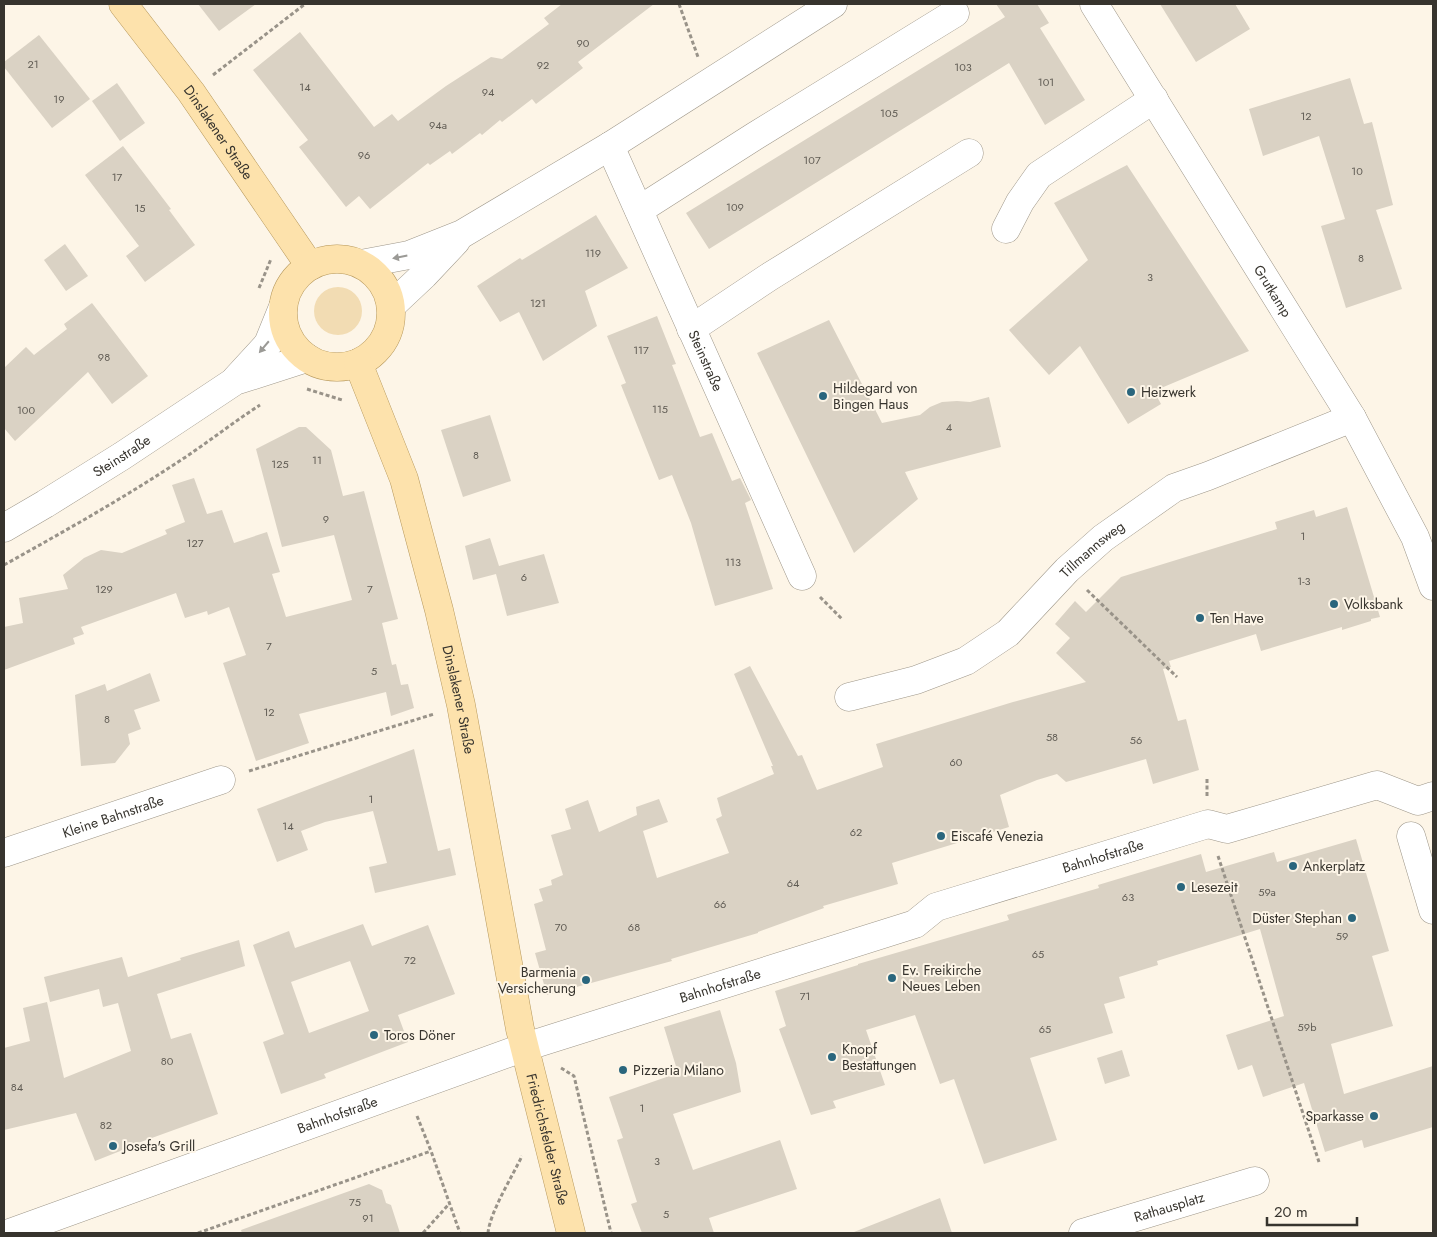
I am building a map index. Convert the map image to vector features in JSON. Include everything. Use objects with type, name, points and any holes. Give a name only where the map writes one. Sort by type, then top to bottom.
[{"type":"main road","name":"Dinslakener Straße","points":[[122,4],[191,92],[310,266]]},
{"type":"main road","points":[[327,259],[344,259],[361,264],[376,274],[386,289],[391,306],[391,323],[384,340],[373,354],[358,363],[341,367],[323,366],[307,358],[294,346],[285,330],[282,311],[286,293],[296,277],[310,266],[327,259]]},
{"type":"main road","name":"Dinslakener Straße","points":[[358,363],[404,479],[440,610],[461,705],[525,1047]]},
{"type":"main road","name":"Friedrichsfelder Straße","points":[[525,1047],[571,1233]]},
{"type":"street","points":[[361,264],[409,255],[462,234],[610,146],[833,4]]},
{"type":"street","name":"Grutkamp","points":[[1094,4],[1352,418],[1415,537],[1433,586]]},
{"type":"street","points":[[639,210],[955,13]]},
{"type":"street","points":[[1006,229],[1020,202],[1039,175],[1154,100]]},
{"type":"street","name":"Steinstraße","points":[[610,146],[802,576]]},
{"type":"street","points":[[691,328],[770,276],[969,153]]},
{"type":"street","points":[[391,306],[462,234]]},
{"type":"street","name":"Steinstraße","points":[[235,381],[268,344],[283,307]]},
{"type":"street","name":"Steinstraße","points":[[4,528],[122,456],[235,381],[307,358]]},
{"type":"street","name":"Tillmannsweg","points":[[850,697],[916,680],[966,662],[1008,633],[1067,570],[1103,538],[1174,488],[1352,418]]},
{"type":"street","name":"Kleine Bahnstraße","points":[[4,853],[221,780]]},
{"type":"street","name":"Bahnhofstraße","points":[[10,1233],[525,1047],[915,924],[936,906],[1208,824],[1227,829],[1377,785],[1418,801],[1433,796]]},
{"type":"street","points":[[1411,836],[1433,910]]},
{"type":"street","name":"Rathausplatz","points":[[1083,1233],[1255,1181]]},
{"type":"path","points":[[191,92],[305,4]]},
{"type":"path","points":[[679,4],[708,83]]},
{"type":"path","points":[[258,290],[273,253]]},
{"type":"path","points":[[272,368],[284,386],[293,384],[343,401]]},
{"type":"path","points":[[4,565],[179,462],[264,403]]},
{"type":"path","points":[[1067,570],[1176,677]]},
{"type":"path","points":[[221,780],[435,713],[437,722]]},
{"type":"path","points":[[1208,824],[1319,1162]]},
{"type":"path","points":[[525,1047],[574,1076],[611,1233]]},
{"type":"path","points":[[407,1090],[460,1233]]},
{"type":"path","points":[[198,1233],[431,1151]]},
{"type":"path","points":[[488,1233],[488,1226],[524,1152]]},
{"type":"path","points":[[423,1233],[449,1203]]},
{"type":"shaded area","points":[[338,287],[347,289],[355,294],[360,302],[362,311],[360,320],[355,328],[347,333],[338,335],[329,333],[321,328],[316,320],[314,311],[316,302],[321,294],[329,289]]},
{"type":"building","points":[[198,4],[256,4],[219,31]]},
{"type":"building","points":[[562,4],[654,4],[578,62],[583,68],[536,104],[532,99],[502,122],[500,120],[482,135],[480,133],[452,154],[450,151],[430,165],[428,163],[370,209],[359,196],[346,207],[299,147],[308,140],[253,70],[300,32],[374,127],[392,114],[398,121],[446,86],[491,57],[502,59],[549,24],[544,18]]},
{"type":"building","points":[[996,4],[1037,4],[1049,23],[1040,28],[1085,100],[1045,125],[1009,63],[709,249],[686,213],[1005,17]]},
{"type":"building","points":[[1160,4],[1235,4],[1250,29],[1196,62]]},
{"type":"building","points":[[39,35],[90,99],[52,128],[4,67],[4,62]]},
{"type":"building","points":[[1350,78],[1364,124],[1372,122],[1393,205],[1376,210],[1402,289],[1346,308],[1321,226],[1345,219],[1319,136],[1263,156],[1249,109]]},
{"type":"building","points":[[117,83],[145,123],[120,141],[92,101]]},
{"type":"building","points":[[123,146],[171,209],[169,210],[195,245],[145,282],[126,256],[139,246],[85,175]]},
{"type":"building","points":[[1127,165],[1249,351],[1154,391],[1161,404],[1128,424],[1080,346],[1049,375],[1009,330],[1088,260],[1054,203]]},
{"type":"building","points":[[596,215],[628,268],[585,291],[597,326],[543,361],[519,312],[500,322],[477,286],[520,258],[522,260]]},
{"type":"building","points":[[65,244],[88,276],[66,291],[44,260]]},
{"type":"building","points":[[92,303],[148,376],[112,404],[88,372],[15,441],[4,428],[4,368],[26,347],[34,355],[67,329],[64,324]]},
{"type":"building","points":[[657,316],[676,364],[672,365],[700,437],[712,433],[732,481],[740,478],[751,500],[745,503],[773,589],[715,606],[691,523],[672,475],[659,480],[621,385],[626,383],[607,336]]},
{"type":"building","name":"Hildegard von Bingen Haus","points":[[829,320],[882,423],[920,415],[930,407],[942,402],[970,402],[989,397],[1001,447],[905,472],[918,499],[854,553],[757,353]]},
{"type":"building","points":[[490,415],[511,481],[463,497],[441,430]]},
{"type":"building","points":[[299,427],[306,427],[331,450],[343,496],[364,491],[398,619],[382,623],[392,665],[396,664],[401,685],[408,684],[414,708],[391,716],[386,692],[299,714],[309,743],[256,761],[223,663],[246,655],[229,607],[208,615],[207,611],[185,618],[176,593],[81,627],[84,634],[73,638],[75,644],[4,670],[4,627],[23,623],[19,598],[68,589],[63,575],[84,558],[101,550],[122,553],[167,534],[165,530],[185,522],[172,485],[194,478],[207,514],[222,510],[234,543],[267,532],[280,572],[272,574],[286,617],[352,600],[334,535],[282,547],[256,449]]},
{"type":"building","points":[[1347,507],[1380,617],[1342,630],[1342,627],[1261,651],[1256,634],[1169,661],[1171,667],[1163,669],[1178,721],[1186,719],[1199,770],[1153,784],[1146,759],[1066,782],[1057,774],[1037,780],[1000,795],[1009,827],[892,863],[898,884],[823,906],[824,908],[758,933],[671,959],[672,961],[547,995],[535,953],[546,950],[534,904],[543,901],[539,889],[552,885],[551,880],[563,875],[551,835],[571,829],[565,809],[588,800],[599,832],[637,815],[636,807],[659,799],[668,822],[643,831],[657,878],[729,853],[716,819],[722,816],[717,798],[774,774],[771,766],[773,766],[734,674],[750,666],[798,756],[802,755],[817,790],[883,767],[876,744],[1086,682],[1056,653],[1070,638],[1055,624],[1075,601],[1086,612],[1121,577],[1277,529],[1275,522],[1314,510],[1316,517]]},
{"type":"building","points":[[490,538],[499,566],[544,554],[559,603],[507,616],[496,574],[473,580],[465,546]]},
{"type":"building","points":[[150,673],[160,701],[134,710],[141,729],[128,734],[130,744],[115,763],[81,766],[75,695],[105,684],[107,691]]},
{"type":"building","points":[[414,749],[438,851],[450,848],[456,875],[375,893],[369,867],[387,863],[373,811],[325,822],[301,831],[308,850],[277,862],[257,809]]},
{"type":"building","points":[[1356,839],[1389,951],[1372,956],[1393,1026],[1331,1044],[1344,1094],[1433,1066],[1433,1127],[1364,1148],[1362,1140],[1325,1152],[1304,1083],[1263,1097],[1252,1065],[1238,1070],[1226,1035],[1284,1016],[1260,929],[1157,961],[1158,965],[1119,977],[1125,998],[1104,1004],[1113,1033],[1030,1058],[1057,1140],[984,1164],[954,1079],[940,1084],[915,1015],[866,1030],[885,1085],[833,1101],[836,1108],[811,1115],[779,1029],[786,1026],[775,991],[858,964],[1009,920],[1007,915],[1099,888],[1098,885],[1201,854],[1206,872],[1274,852],[1277,862]]},
{"type":"building","points":[[363,924],[372,946],[428,925],[455,994],[398,1015],[408,1042],[324,1074],[326,1078],[281,1094],[263,1042],[284,1034],[253,945],[289,931],[295,948]],"holes":[[[350,961],[369,1011],[309,1033],[291,982]]]},
{"type":"building","points":[[239,940],[245,966],[157,994],[171,1039],[191,1033],[218,1114],[95,1161],[76,1113],[4,1130],[4,1048],[30,1041],[23,1008],[47,1002],[64,1078],[131,1051],[118,1003],[103,1007],[99,989],[50,1002],[44,977],[122,957],[128,977],[181,960],[180,958]]},
{"type":"building","points":[[720,1010],[736,1063],[741,1092],[673,1114],[693,1170],[780,1140],[797,1189],[709,1218],[714,1233],[642,1233],[631,1204],[637,1202],[617,1140],[623,1138],[609,1097],[678,1073],[664,1027]]},
{"type":"building","points":[[1122,1050],[1130,1076],[1105,1084],[1097,1058]]},
{"type":"building","points":[[369,1184],[382,1190],[386,1203],[391,1205],[400,1233],[242,1233],[241,1230]]},
{"type":"building","points":[[940,1198],[952,1233],[854,1233],[854,1232]]},
{"type":"place","name":"Heizwerk","points":[[1131,392]]},
{"type":"place","name":"Hildegard von Bingen Haus","points":[[823,396]]},
{"type":"place","name":"Volksbank","points":[[1334,604]]},
{"type":"place","name":"Ten Have","points":[[1200,618]]},
{"type":"place","name":"Eiscafé Venezia","points":[[941,836]]},
{"type":"place","name":"Ankerplatz","points":[[1293,866]]},
{"type":"place","name":"Lesezeit","points":[[1181,887]]},
{"type":"place","name":"Düster Stephan","points":[[1352,918]]},
{"type":"place","name":"Ev. Freikirche Neues Leben","points":[[892,978]]},
{"type":"place","name":"Barmenia Versicherung","points":[[586,980]]},
{"type":"place","name":"Toros Döner","points":[[374,1035]]},
{"type":"place","name":"Knopf Bestattungen","points":[[832,1057]]},
{"type":"place","name":"Pizzeria Milano","points":[[623,1070]]},
{"type":"place","name":"Sparkasse","points":[[1374,1116]]},
{"type":"place","name":"Josefa's Grill","points":[[113,1146]]}]
